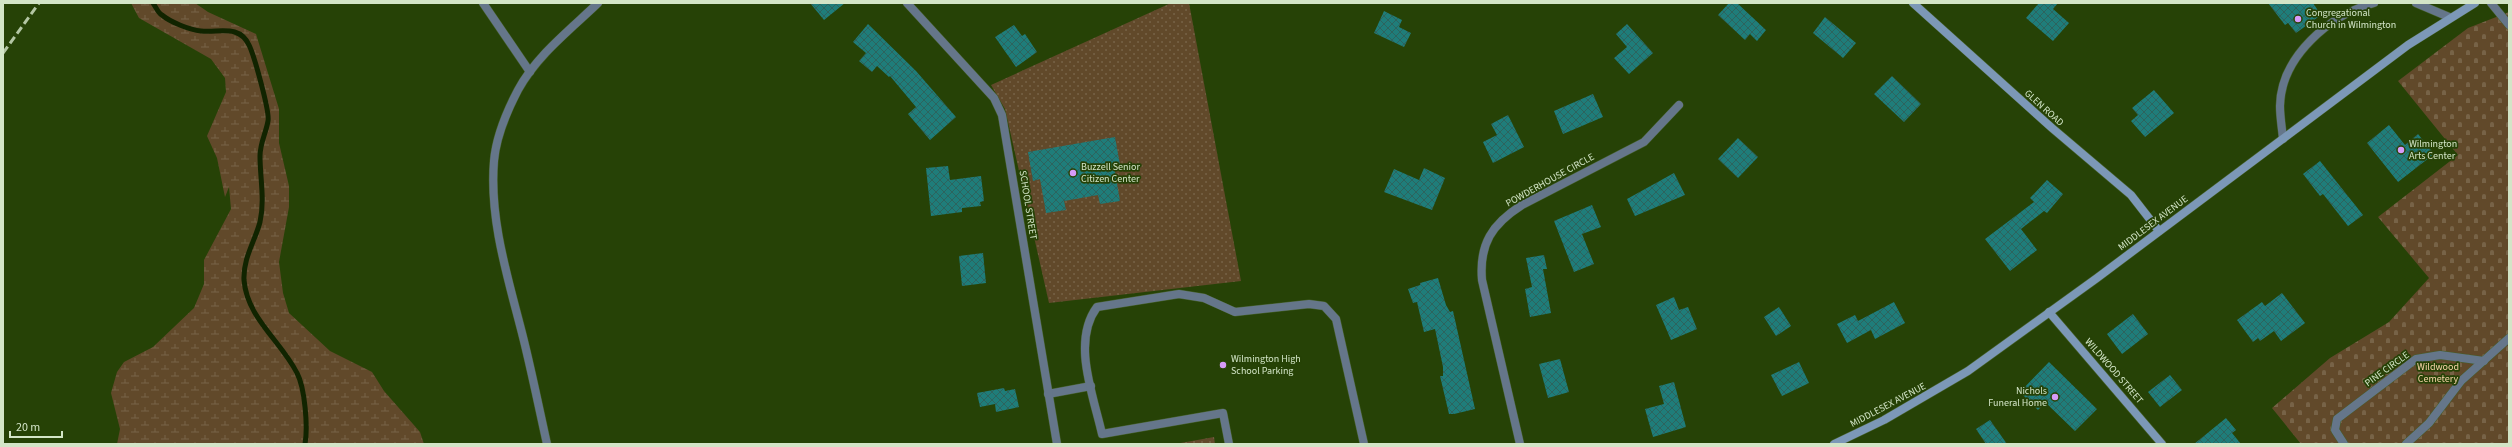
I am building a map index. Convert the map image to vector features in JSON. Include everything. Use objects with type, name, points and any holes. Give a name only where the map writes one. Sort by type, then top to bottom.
[{"type":"main road","name":"GLEN ROAD","points":[[1913,3],[2052,128],[2131,196],[2159,230]]},
{"type":"main road","name":"MIDDLESEX AVENUE","points":[[1834,444],[1884,420],[1968,371],[2408,45],[2449,17],[2475,3]]},
{"type":"main road","name":"WILDWOOD STREET","points":[[2049,312],[2162,444]]},
{"type":"street","points":[[483,3],[530,72]]},
{"type":"street","points":[[547,444],[532,374],[503,260],[494,197],[494,161],[500,134],[519,89],[530,72],[550,48],[598,3]]},
{"type":"street","name":"SCHOOL STREET","points":[[907,3],[994,98],[1005,123],[1057,444]]},
{"type":"street","points":[[2283,139],[2280,104],[2292,66],[2307,45],[2321,31],[2342,15],[2359,5],[2374,3]]},
{"type":"street","points":[[2416,3],[2449,17]]},
{"type":"street","points":[[2491,3],[2509,25]]},
{"type":"street","name":"POWDERHOUSE CIRCLE","points":[[1520,444],[1482,280],[1481,260],[1488,237],[1505,217],[1522,205],[1650,139],[1679,105]]},
{"type":"street","points":[[1229,444],[1223,413],[1102,434],[1087,368],[1086,344],[1093,313],[1102,304],[1179,294],[1204,298],[1235,312],[1318,305],[1329,308],[1336,319],[1364,444]]},
{"type":"street","points":[[2406,444],[2429,423],[2461,381],[2509,338]]},
{"type":"street","name":"PINE CIRCLE","points":[[2344,444],[2335,430],[2337,419],[2416,359],[2440,355],[2484,361]]},
{"type":"street","points":[[1048,394],[1092,386]]},
{"type":"green space","points":[[131,3],[195,3],[208,12],[256,34],[279,109],[279,143],[289,186],[289,207],[279,262],[283,293],[289,313],[330,351],[372,372],[384,391],[420,432],[424,444],[117,444],[120,429],[111,393],[117,372],[124,362],[153,347],[194,308],[204,284],[204,260],[231,209],[229,187],[225,197],[217,158],[207,136],[226,92],[225,78],[211,59],[139,18]]},
{"type":"green space","points":[[1171,3],[1189,3],[1241,281],[1049,303],[1005,109],[991,85]]},
{"type":"green space","name":"Wildwood Cemetery","points":[[2509,12],[2509,444],[2301,444],[2272,408],[2330,358],[2389,322],[2429,278],[2378,217],[2458,155],[2398,81],[2468,28]]},
{"type":"green space","points":[[1214,437],[1215,444],[1175,444]]},
{"type":"building","points":[[810,3],[845,3],[824,20]]},
{"type":"building","points":[[1729,3],[1737,3],[1766,30],[1757,41],[1750,34],[1745,40],[1718,15]]},
{"type":"building","points":[[2039,3],[2058,3],[2053,9],[2069,23],[2053,41],[2026,18]]},
{"type":"building","name":"Congregational Church in Wilmington","points":[[2268,3],[2313,3],[2321,15],[2296,33],[2288,23],[2285,25]]},
{"type":"building","points":[[1384,11],[1402,20],[1399,27],[1411,33],[1404,47],[1374,33]]},
{"type":"building","points":[[1825,17],[1856,43],[1843,58],[1813,33]]},
{"type":"building","points":[[868,24],[916,71],[956,117],[930,140],[908,114],[916,107],[890,76],[889,77],[877,66],[872,72],[859,61],[866,53],[853,42]]},
{"type":"building","points":[[1627,24],[1653,53],[1629,74],[1614,58],[1627,47],[1616,34]]},
{"type":"building","points":[[1014,25],[1022,36],[1025,34],[1037,52],[1016,67],[995,37]]},
{"type":"building","points":[[1892,76],[1921,104],[1904,122],[1874,94]]},
{"type":"building","points":[[2154,90],[2174,113],[2145,137],[2131,121],[2138,115],[2132,108]]},
{"type":"building","points":[[1593,94],[1603,117],[1563,134],[1554,111]]},
{"type":"building","points":[[1508,115],[1524,147],[1493,163],[1483,142],[1497,135],[1491,124]]},
{"type":"building","name":"Wilmington Arts Center","points":[[2389,125],[2405,145],[2418,134],[2434,154],[2398,182],[2367,143]]},
{"type":"building","name":"Buzzell Senior Citizen Center","points":[[1115,137],[1120,165],[1114,166],[1120,201],[1100,204],[1098,195],[1064,201],[1066,210],[1046,213],[1040,179],[1033,181],[1028,152]]},
{"type":"building","points":[[1738,138],[1758,157],[1738,178],[1718,159]]},
{"type":"building","points":[[2320,161],[2363,215],[2348,226],[2323,194],[2320,196],[2303,174]]},
{"type":"building","points":[[948,166],[950,180],[981,176],[984,201],[980,202],[981,206],[962,208],[962,212],[931,216],[926,168]]},
{"type":"building","points":[[1424,168],[1445,178],[1432,210],[1384,192],[1394,169],[1419,180]]},
{"type":"building","points":[[1674,173],[1685,195],[1635,216],[1627,199]]},
{"type":"building","points":[[2047,180],[2063,194],[2047,213],[2044,211],[2021,229],[2037,250],[2010,271],[1985,239],[2034,202],[2030,198]]},
{"type":"building","points":[[1592,205],[1601,227],[1582,234],[1594,264],[1574,272],[1554,221]]},
{"type":"building","points":[[983,253],[986,283],[962,286],[959,256]]},
{"type":"building","points":[[1544,255],[1547,269],[1543,269],[1551,313],[1530,317],[1525,289],[1532,287],[1526,258]]},
{"type":"building","points":[[1438,278],[1446,305],[1450,312],[1453,311],[1475,409],[1454,414],[1449,414],[1440,376],[1443,376],[1443,367],[1435,329],[1424,332],[1417,302],[1413,303],[1408,289],[1420,285],[1420,283]]},
{"type":"building","points":[[2282,293],[2305,323],[2281,341],[2274,331],[2260,341],[2258,338],[2253,342],[2237,320],[2262,302],[2265,306]]},
{"type":"building","points":[[1674,297],[1679,310],[1688,307],[1697,329],[1671,340],[1656,305]]},
{"type":"building","points":[[1894,302],[1905,323],[1875,339],[1871,330],[1847,343],[1837,324],[1855,315],[1858,321]]},
{"type":"building","points":[[1779,307],[1791,326],[1776,336],[1764,317]]},
{"type":"building","points":[[2133,314],[2148,334],[2122,354],[2107,334]]},
{"type":"building","points":[[1560,359],[1569,392],[1548,398],[1539,364]]},
{"type":"building","points":[[1799,362],[1809,383],[1782,396],[1771,375]]},
{"type":"building","name":"Nichols Funeral Home","points":[[2049,362],[2097,409],[2075,431],[2046,403],[2038,410],[2020,392]]},
{"type":"building","points":[[2170,375],[2182,390],[2160,407],[2148,392]]},
{"type":"building","points":[[1674,382],[1686,427],[1653,437],[1645,409],[1664,404],[1659,386]]},
{"type":"building","points":[[1004,388],[1005,391],[1015,389],[1019,407],[996,412],[995,404],[980,407],[977,393]]},
{"type":"building","points":[[2226,418],[2236,430],[2232,433],[2241,444],[2194,444]]},
{"type":"building","points":[[1990,420],[2007,444],[1986,444],[1976,429]]},
{"type":"waterway","points":[[153,3],[161,14],[175,23],[186,27],[201,31],[228,31],[240,34],[245,38],[249,45],[258,71],[268,121],[260,151],[262,197],[260,222],[245,264],[244,280],[246,294],[251,306],[258,318],[290,361],[300,380],[305,408],[305,444]]},
{"type":"railway","points":[[3,53],[39,3]]},
{"type":"place","name":"Congregational Church in Wilmington","points":[[2298,19]]},
{"type":"place","name":"Wilmington Arts Center","points":[[2401,150]]},
{"type":"place","name":"Buzzell Senior Citizen Center","points":[[1073,173]]},
{"type":"place","name":"Wilmington High School Parking","points":[[1223,365]]},
{"type":"place","name":"Nichols Funeral Home","points":[[2055,397]]}]
